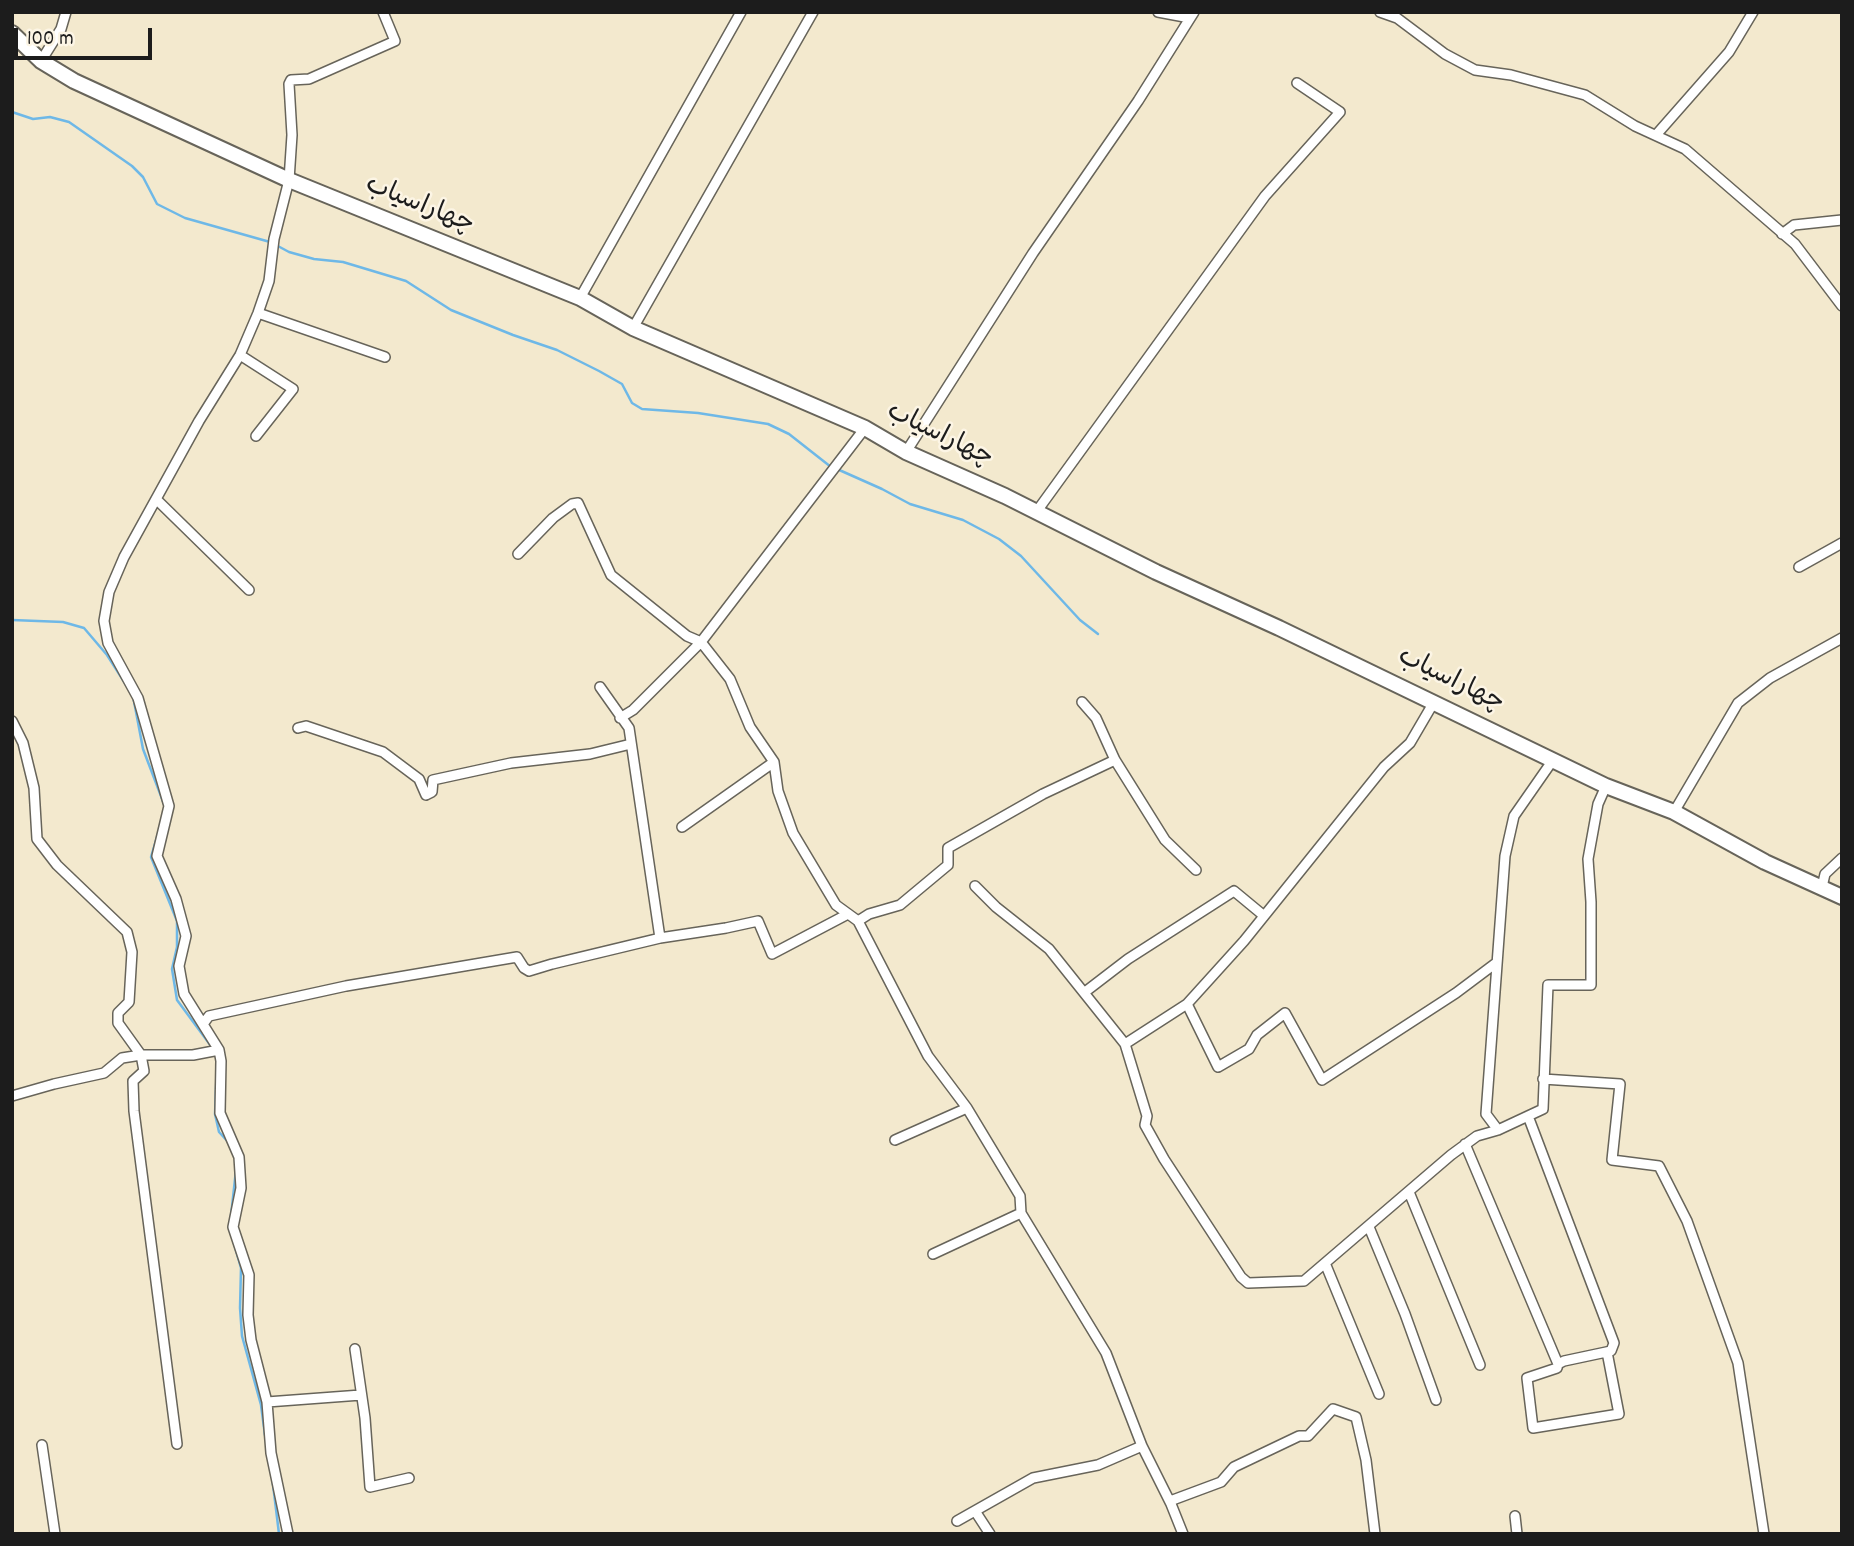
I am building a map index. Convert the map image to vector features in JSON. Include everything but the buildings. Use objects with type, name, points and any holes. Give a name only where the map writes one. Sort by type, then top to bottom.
[{"type":"highway","name":"چهاراسیاب","points":[[12,33],[41,61],[74,81],[289,180],[580,298],[633,328],[865,428],[906,452],[1037,511],[1156,572],[1279,628],[1606,786],[1674,812],[1765,862],[1842,897]]},
{"type":"street","points":[[41,61],[61,29],[66,12]]},
{"type":"street","points":[[288,1534],[271,1453],[267,1402],[251,1340],[248,1275],[233,1227],[241,1188],[239,1157],[220,1113],[219,1049],[184,994],[179,966],[186,936],[176,898],[157,856],[169,806],[138,698],[108,643],[103,621],[109,592],[124,557],[240,355],[258,313],[269,281],[274,239],[289,180],[292,135],[289,84],[291,80],[309,79],[395,41],[383,12]]},
{"type":"street","points":[[580,298],[741,12]]},
{"type":"street","points":[[633,328],[813,12]]},
{"type":"street","points":[[906,452],[1033,253],[1138,101],[1192,15],[1158,12]]},
{"type":"street","points":[[1380,12],[1400,15],[1445,54],[1475,70],[1511,75],[1586,95],[1635,126],[1685,149],[1795,244],[1842,306]]},
{"type":"street","points":[[1656,135],[1729,52],[1753,12]]},
{"type":"street","points":[[1037,511],[1265,195],[1340,111],[1297,83]]},
{"type":"street","points":[[1783,234],[1794,225],[1842,220]]},
{"type":"street","points":[[258,313],[385,357]]},
{"type":"street","points":[[240,355],[293,389],[256,436]]},
{"type":"street","points":[[620,718],[633,710],[701,642],[865,428]]},
{"type":"street","points":[[156,499],[249,590]]},
{"type":"street","points":[[519,554],[553,518],[572,504],[578,503],[611,575],[687,636],[701,642],[730,679],[750,727],[774,762],[778,790],[793,833],[836,905],[858,921],[928,1056],[967,1108],[1020,1196],[1021,1213],[1106,1353],[1142,1447],[1170,1501],[1182,1534]]},
{"type":"street","points":[[1798,567],[1842,543]]},
{"type":"street","points":[[1674,812],[1738,703],[1770,678],[1842,638]]},
{"type":"street","points":[[600,687],[629,728],[660,938]]},
{"type":"street","points":[[1082,702],[1096,718],[1115,760],[1165,840],[1196,870]]},
{"type":"street","points":[[1125,1044],[1187,1004],[1244,941],[1262,915],[1384,767],[1410,743],[1434,702]]},
{"type":"street","points":[[12,721],[23,743],[34,788],[37,839],[57,865],[127,932],[132,952],[129,1002],[118,1013],[118,1023],[141,1055],[144,1071],[133,1081],[134,1111],[177,1444]]},
{"type":"street","points":[[298,728],[306,726],[383,752],[419,779],[426,795],[432,792],[433,780],[511,763],[590,754],[631,744]]},
{"type":"street","points":[[858,921],[869,914],[900,905],[948,865],[948,848],[1043,794],[1115,760]]},
{"type":"street","points":[[1498,1130],[1486,1114],[1505,856],[1514,816],[1553,760]]},
{"type":"street","points":[[682,827],[774,762]]},
{"type":"street","points":[[975,886],[996,907],[1049,949],[1125,1044],[1147,1116],[1145,1125],[1241,1278],[1248,1283],[1304,1281],[1465,1144],[1477,1136],[1498,1130],[1543,1109],[1548,985],[1591,985],[1588,859],[1598,804],[1606,786]]},
{"type":"street","points":[[1822,887],[1825,874],[1842,858]]},
{"type":"street","points":[[1085,992],[1128,959],[1234,891],[1262,915]]},
{"type":"street","points":[[203,1024],[209,1016],[346,986],[517,957],[529,971],[660,938],[758,921],[772,954],[848,914]]},
{"type":"street","points":[[1187,1004],[1218,1067],[1249,1049],[1257,1035],[1285,1013],[1322,1080],[1456,993],[1496,963]]},
{"type":"street","points":[[12,1096],[104,1073],[122,1058],[141,1055],[193,1055],[219,1049]]},
{"type":"street","points":[[1543,1079],[1620,1084],[1612,1160],[1659,1166],[1687,1221],[1738,1363],[1764,1534]]},
{"type":"street","points":[[895,1140],[967,1108]]},
{"type":"street","points":[[1528,1116],[1614,1343],[1611,1351],[1558,1364],[1557,1368],[1527,1378],[1534,1428],[1619,1414],[1607,1352]]},
{"type":"street","points":[[1465,1144],[1558,1364]]},
{"type":"street","points":[[1409,1192],[1480,1365]]},
{"type":"street","points":[[933,1254],[1021,1213]]},
{"type":"street","points":[[1369,1227],[1405,1314],[1436,1400]]},
{"type":"street","points":[[1325,1263],[1379,1394]]},
{"type":"street","points":[[355,1349],[365,1418],[370,1488],[408,1478]]},
{"type":"street","points":[[267,1402],[361,1395]]},
{"type":"street","points":[[1170,1501],[1221,1482],[1234,1467],[1299,1436],[1308,1436],[1333,1409],[1356,1417],[1366,1460],[1375,1534]]},
{"type":"street","points":[[41,1445],[55,1534]]},
{"type":"street","points":[[957,1521],[1033,1478],[1098,1465],[1142,1447]]},
{"type":"street","points":[[975,1511],[990,1534]]},
{"type":"street","points":[[1515,1516],[1517,1534]]},
{"type":"waterway","points":[[12,112],[33,119],[50,117],[69,122],[132,166],[143,177],[157,204],[185,218],[270,242]]},
{"type":"waterway","points":[[276,245],[314,259],[343,262],[406,281],[451,310],[557,350],[599,371],[622,384],[632,403],[642,409],[698,413],[768,424],[789,434],[831,467]]},
{"type":"waterway","points":[[837,469],[910,504],[963,520],[999,539],[1021,556],[1080,620],[1098,634]]},
{"type":"waterway","points":[[12,620],[63,622],[84,628],[107,655],[130,691]]},
{"type":"waterway","points":[[133,696],[143,749],[164,804]]},
{"type":"waterway","points":[[160,827],[151,857],[177,921],[177,947],[172,969],[177,1000],[211,1046]]},
{"type":"waterway","points":[[217,1064],[215,1114],[219,1132],[230,1144]]},
{"type":"waterway","points":[[231,1216],[236,1170]]},
{"type":"waterway","points":[[231,1233],[241,1268],[242,1336],[261,1405],[265,1435]]},
{"type":"waterway","points":[[272,1476],[279,1534]]}]
